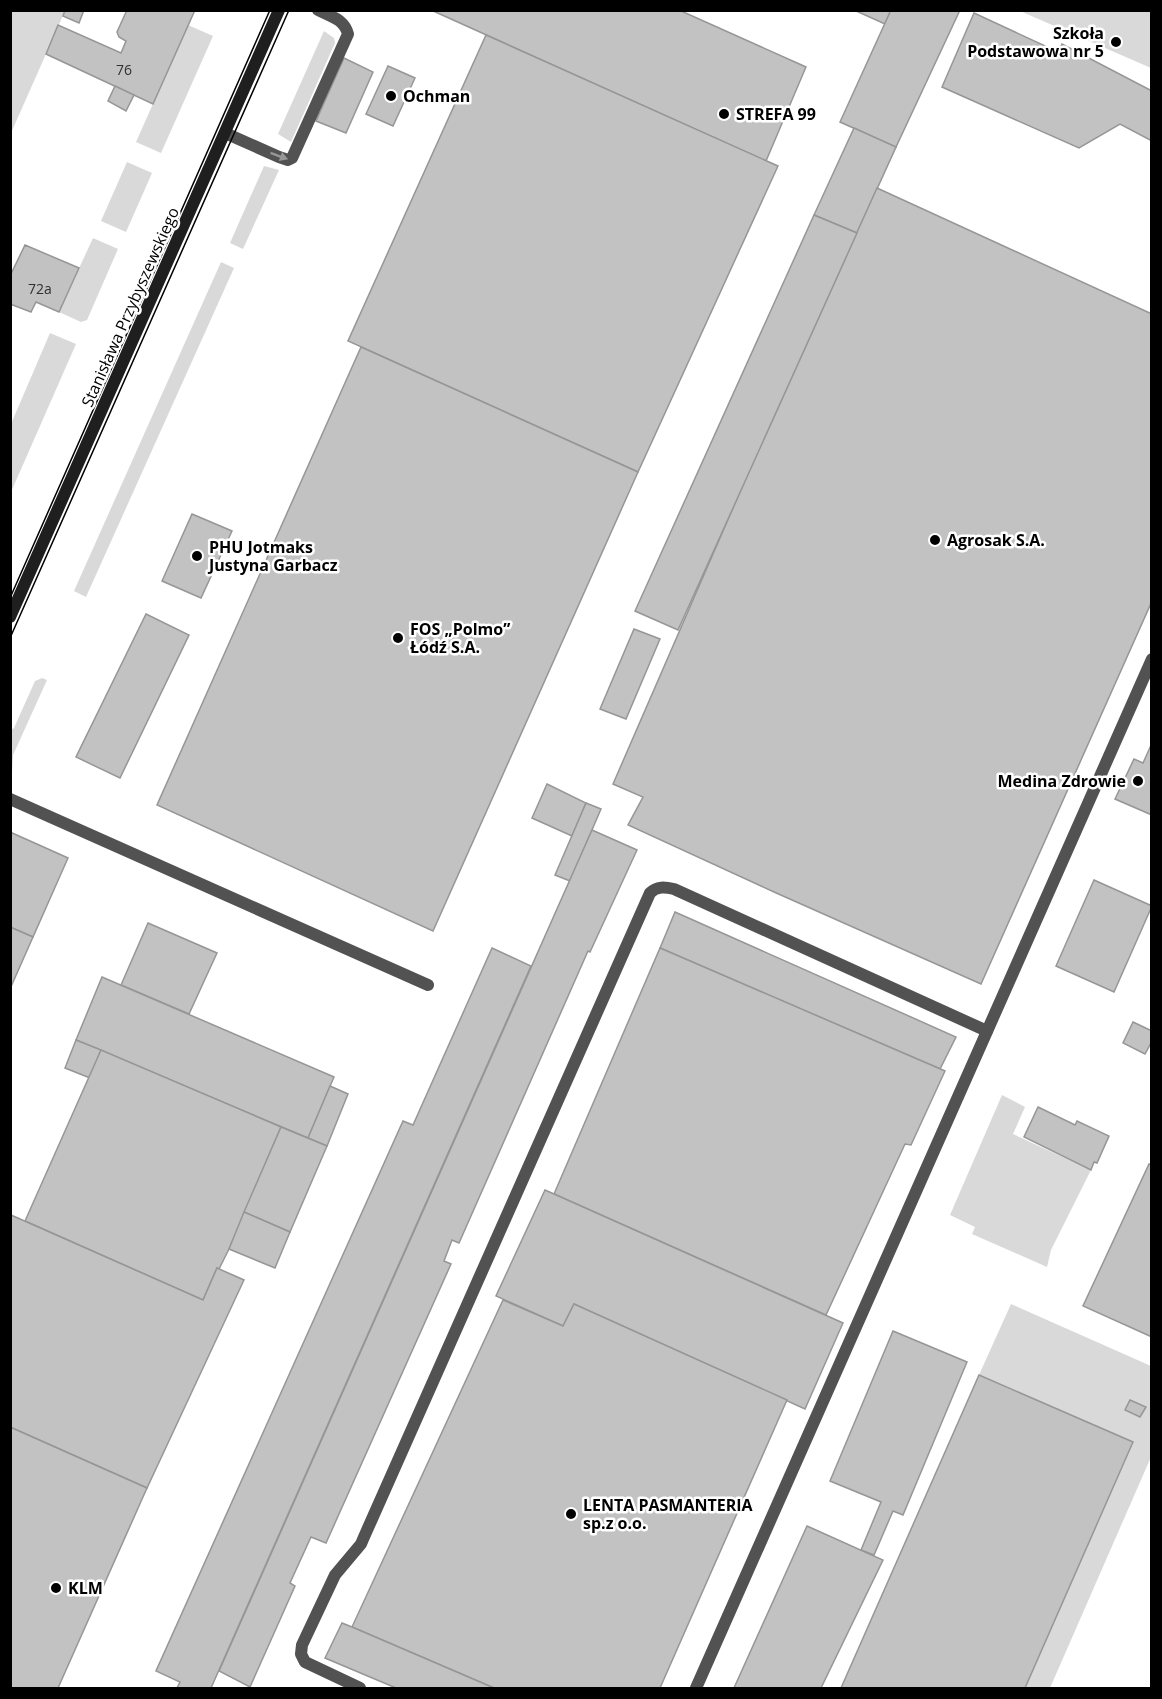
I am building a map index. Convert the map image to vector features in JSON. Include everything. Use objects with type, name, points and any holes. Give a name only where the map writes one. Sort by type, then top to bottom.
[{"type":"street","name":"Stanisława Przybyszewskiego","points":[[10,617],[279,10]]},
{"type":"lane","points":[[225,133],[279,157],[288,160],[292,158],[348,34],[346,26],[341,21],[318,10]]},
{"type":"lane","points":[[696,1689],[1152,659]]},
{"type":"lane","points":[[10,799],[428,985]]},
{"type":"lane","points":[[360,1689],[305,1662],[301,1654],[302,1645],[335,1575],[361,1544],[650,893],[655,888],[674,889],[987,1032]]},
{"type":"shaded area","points":[[11,11],[65,11],[11,133]]},
{"type":"shaded area","name":"Szkoła Podstawowa nr 5","points":[[1020,11],[1151,11],[1151,68]]},
{"type":"shaded area","points":[[188,25],[213,36],[161,153],[136,142]]},
{"type":"shaded area","points":[[324,31],[334,38],[335,43],[291,142],[278,134]]},
{"type":"shaded area","points":[[127,162],[152,173],[126,232],[101,221]]},
{"type":"shaded area","points":[[264,166],[279,170],[243,249],[230,243]]},
{"type":"shaded area","points":[[93,238],[118,249],[87,320],[81,322],[59,312]]},
{"type":"shaded area","points":[[221,262],[234,268],[86,597],[74,591]]},
{"type":"shaded area","points":[[50,333],[76,344],[11,492],[11,424]]},
{"type":"shaded area","points":[[42,678],[47,680],[13,755],[12,773],[11,730],[14,728],[35,681]]},
{"type":"shaded area","points":[[1002,1095],[1025,1107],[1013,1134],[1091,1170],[1051,1250],[1047,1267],[972,1234],[975,1227],[950,1215]]},
{"type":"shaded area","points":[[1011,1304],[1151,1366],[1151,1457],[1050,1688],[1025,1688],[1133,1442],[979,1375]]},
{"type":"building","points":[[65,10],[84,10],[79,23],[63,16]]},
{"type":"building","points":[[127,10],[195,10],[153,104],[46,54],[58,25],[121,53],[126,41],[119,37],[117,32]]},
{"type":"building","name":"STREFA 99","points":[[431,10],[679,10],[806,67],[766,161]]},
{"type":"building","points":[[854,10],[891,10],[885,24]]},
{"type":"building","points":[[891,10],[960,10],[896,147],[840,122]]},
{"type":"building","points":[[974,13],[1058,52],[1062,44],[1152,91],[1152,141],[1120,124],[1079,148],[942,87]]},
{"type":"building","points":[[486,35],[778,166],[638,472],[348,341]]},
{"type":"building","points":[[344,58],[373,72],[346,133],[316,121]]},
{"type":"building","name":"Ochman","points":[[388,66],[415,78],[393,126],[366,114]]},
{"type":"building","points":[[115,86],[134,95],[126,111],[108,101]]},
{"type":"building","points":[[854,128],[896,147],[857,233],[814,215]]},
{"type":"building","name":"Agrosak S.A.","points":[[877,188],[1152,314],[1152,601],[981,984],[628,825],[643,797],[613,784],[746,478]]},
{"type":"building","points":[[814,215],[857,233],[678,630],[635,611]]},
{"type":"building","points":[[25,245],[79,268],[59,312],[36,302],[31,312],[10,304],[10,276]]},
{"type":"building","name":"FOS „Polmo” Łódź S.A.","points":[[361,347],[638,472],[433,931],[157,805]]},
{"type":"building","name":"PHU Jotmaks Justyna Garbacz","points":[[192,514],[232,531],[201,598],[162,581]]},
{"type":"building","points":[[146,614],[189,635],[120,778],[76,757]]},
{"type":"building","points":[[634,629],[660,639],[626,719],[600,709]]},
{"type":"building","name":"Medina Zdrowie","points":[[1152,743],[1152,815],[1115,799],[1134,759],[1143,763]]},
{"type":"building","points":[[547,784],[586,803],[572,836],[532,818]]},
{"type":"building","points":[[586,803],[601,809],[570,881],[555,875]]},
{"type":"building","points":[[592,830],[637,850],[590,952],[588,951],[459,1243],[452,1240],[444,1261],[451,1264],[326,1543],[311,1537],[290,1583],[295,1586],[250,1687],[219,1671]]},
{"type":"building","points":[[10,832],[68,858],[33,937],[10,927]]},
{"type":"building","points":[[1094,880],[1152,906],[1114,992],[1056,966]]},
{"type":"building","points":[[675,912],[956,1037],[940,1069],[660,948]]},
{"type":"building","points":[[148,923],[217,953],[189,1014],[121,985]]},
{"type":"building","points":[[10,927],[33,937],[10,989]]},
{"type":"building","points":[[492,948],[531,966],[211,1688],[177,1688],[180,1682],[156,1671],[403,1121],[413,1125]]},
{"type":"building","points":[[660,948],[945,1071],[911,1145],[905,1144],[826,1315],[554,1194]]},
{"type":"building","points":[[102,977],[334,1077],[308,1138],[76,1040]]},
{"type":"building","points":[[1133,1022],[1152,1031],[1152,1041],[1145,1054],[1123,1043]]},
{"type":"building","points":[[76,1040],[101,1050],[90,1078],[65,1068]]},
{"type":"building","points":[[101,1050],[281,1127],[229,1249],[219,1269],[217,1268],[203,1300],[25,1221]]},
{"type":"building","points":[[330,1086],[348,1094],[327,1146],[308,1138]]},
{"type":"building","points":[[1038,1107],[1075,1125],[1077,1121],[1109,1136],[1097,1163],[1094,1162],[1091,1170],[1024,1137]]},
{"type":"building","points":[[281,1127],[327,1146],[290,1232],[244,1212]]},
{"type":"building","points":[[1149,1164],[1152,1165],[1152,1337],[1083,1306]]},
{"type":"building","points":[[545,1190],[843,1323],[805,1409],[574,1304],[563,1326],[496,1296]]},
{"type":"building","points":[[244,1212],[290,1232],[275,1268],[229,1249]]},
{"type":"building","points":[[11,1215],[203,1300],[217,1268],[244,1280],[147,1488],[10,1427]]},
{"type":"building","name":"LENTA PASMANTERIA sp.z o.o.","points":[[503,1300],[563,1326],[574,1304],[787,1400],[660,1688],[494,1688],[352,1627]]},
{"type":"building","points":[[893,1331],[967,1362],[903,1515],[893,1511],[874,1555],[861,1550],[881,1502],[830,1481]]},
{"type":"building","points":[[979,1375],[1133,1442],[1025,1688],[841,1688]]},
{"type":"building","points":[[1130,1400],[1146,1407],[1140,1417],[1125,1410]]},
{"type":"building","name":"KLM","points":[[10,1427],[147,1488],[58,1688],[10,1688]]},
{"type":"building","points":[[807,1526],[883,1560],[821,1688],[734,1688]]},
{"type":"building","points":[[342,1623],[494,1688],[396,1688],[325,1658]]},
{"type":"tram line","points":[[10,598],[270,10]]},
{"type":"tram line","points":[[10,638],[289,10]]},
{"type":"place","name":"Szkoła Podstawowa nr 5","points":[[1116,42]]},
{"type":"place","name":"Ochman","points":[[391,96]]},
{"type":"place","name":"STREFA 99","points":[[724,114]]},
{"type":"place","name":"Agrosak S.A.","points":[[935,540]]},
{"type":"place","name":"PHU Jotmaks Justyna Garbacz","points":[[197,556]]},
{"type":"place","name":"FOS „Polmo” Łódź S.A.","points":[[398,638]]},
{"type":"place","name":"Medina Zdrowie","points":[[1138,781]]},
{"type":"place","name":"LENTA PASMANTERIA sp.z o.o.","points":[[571,1514]]},
{"type":"place","name":"KLM","points":[[56,1588]]}]
